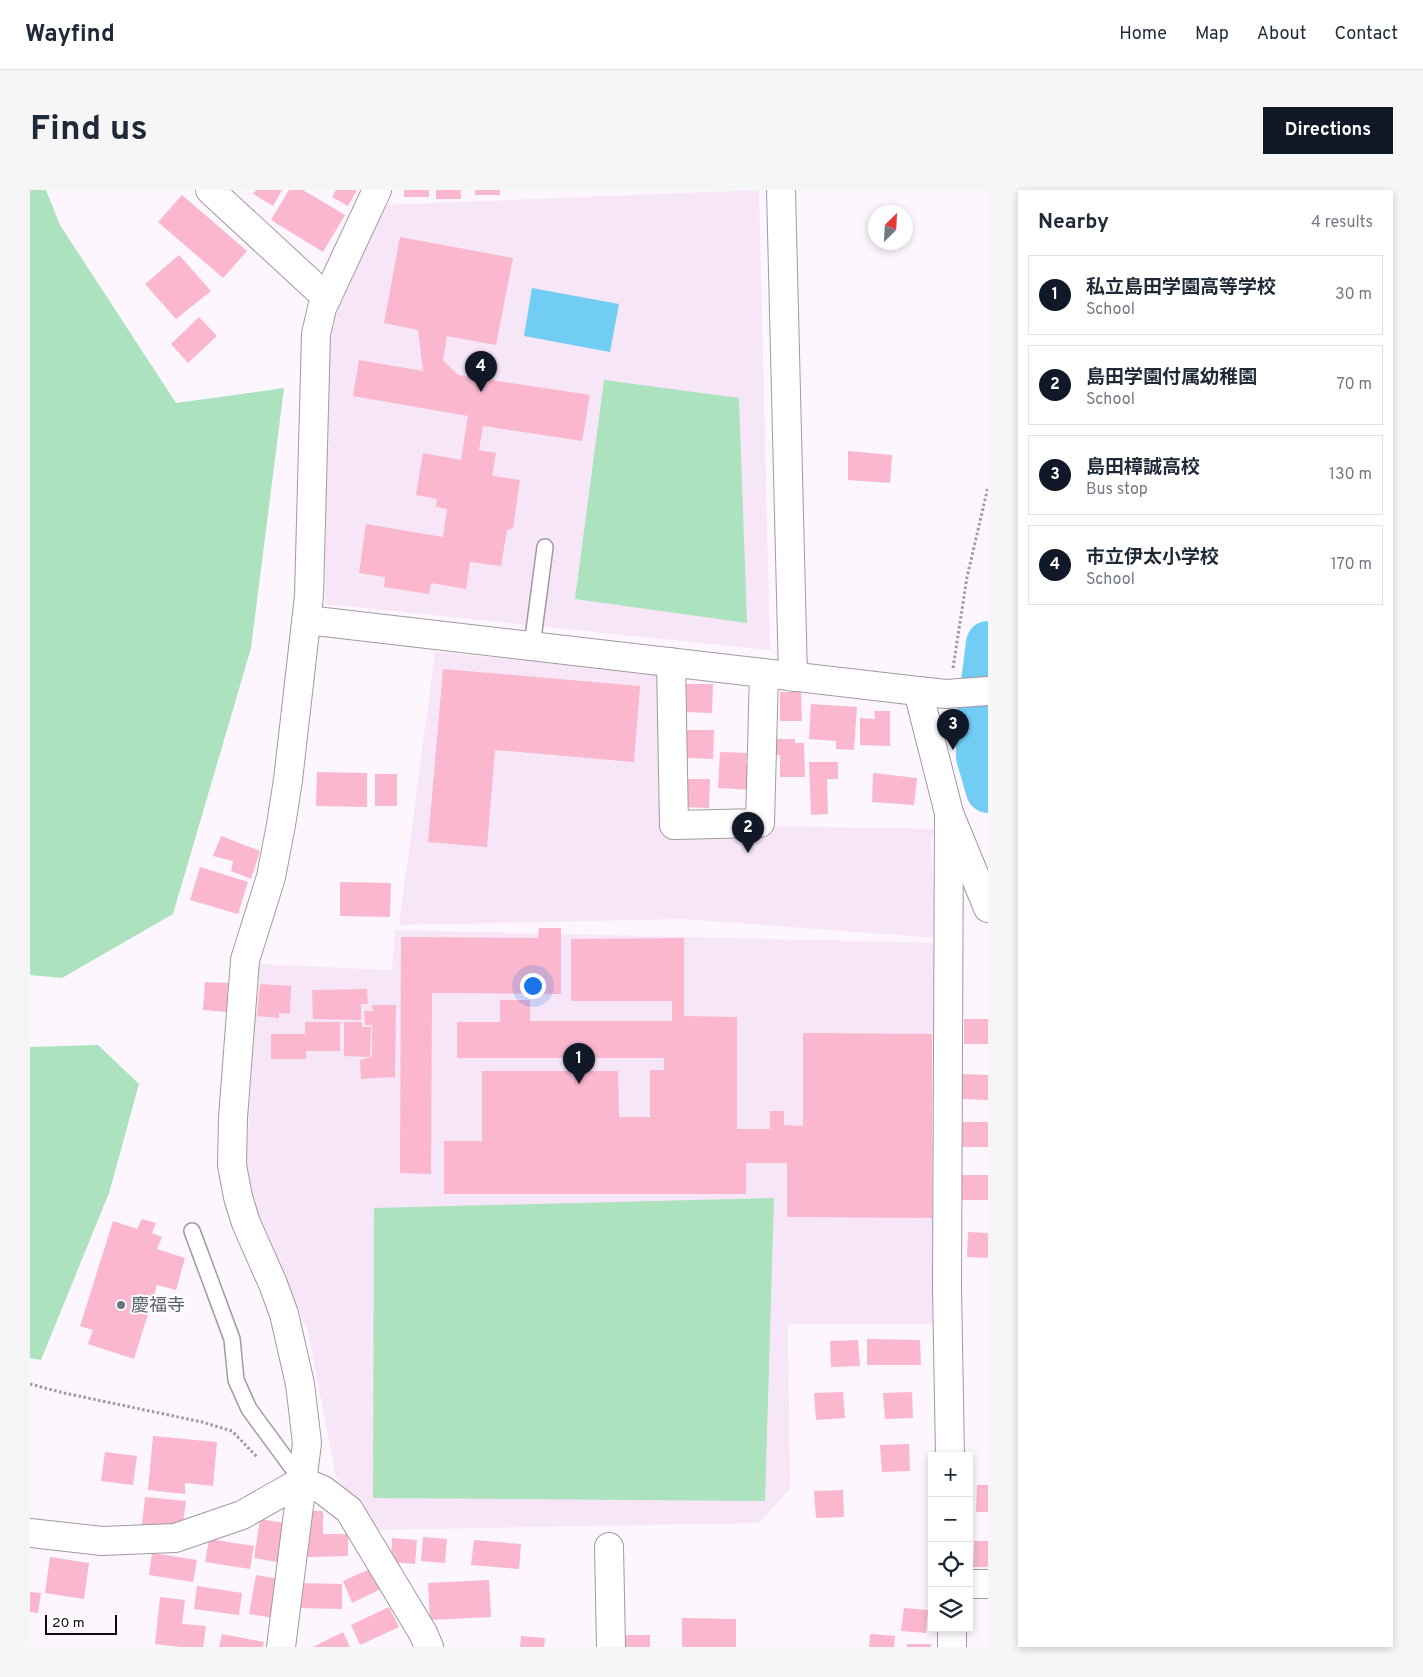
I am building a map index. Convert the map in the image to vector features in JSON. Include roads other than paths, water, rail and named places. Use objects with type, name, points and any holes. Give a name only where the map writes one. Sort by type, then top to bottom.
[{"type":"street","points":[[210,190],[327,298]]},
{"type":"street","points":[[281,1647],[296,1485],[307,1443],[300,1384],[284,1314],[246,1223],[238,1197],[232,1165],[233,1118],[245,960],[270,877],[281,825],[310,596],[316,334],[322,308],[377,190]]},
{"type":"street","points":[[780,190],[793,677]]},
{"type":"street","points":[[307,620],[918,691],[951,694],[988,692]]},
{"type":"street","points":[[671,662],[674,825],[760,823],[764,673]]},
{"type":"street","points":[[918,691],[949,813],[988,908]]},
{"type":"street","points":[[949,813],[947,1288],[950,1452]]},
{"type":"street","points":[[30,1533],[102,1541],[175,1538],[242,1515],[296,1485],[323,1490],[350,1510],[423,1633],[429,1647]]},
{"type":"street","points":[[608,1547],[611,1647]]},
{"type":"street","points":[[973,1584],[988,1584]]},
{"type":"street","points":[[952,1632],[952,1647]]},
{"type":"lane","points":[[532,646],[545,547]]},
{"type":"lane","points":[[192,1231],[232,1339],[236,1380],[248,1409],[296,1485]]},
{"type":"water","points":[[532,288],[619,304],[610,352],[524,336]]},
{"type":"waterway","points":[[988,643],[979,714],[978,757],[988,791]]},
{"type":"place","name":"市立伊太小学校","points":[[481,392]]},
{"type":"place","name":"島田樟誠高校","points":[[953,750]]},
{"type":"place","name":"島田学園付属幼稚園","points":[[748,853]]},
{"type":"place","name":"私立島田学園高等学校","points":[[579,1084]]},
{"type":"place","name":"慶福寺","points":[[121,1305]]}]
